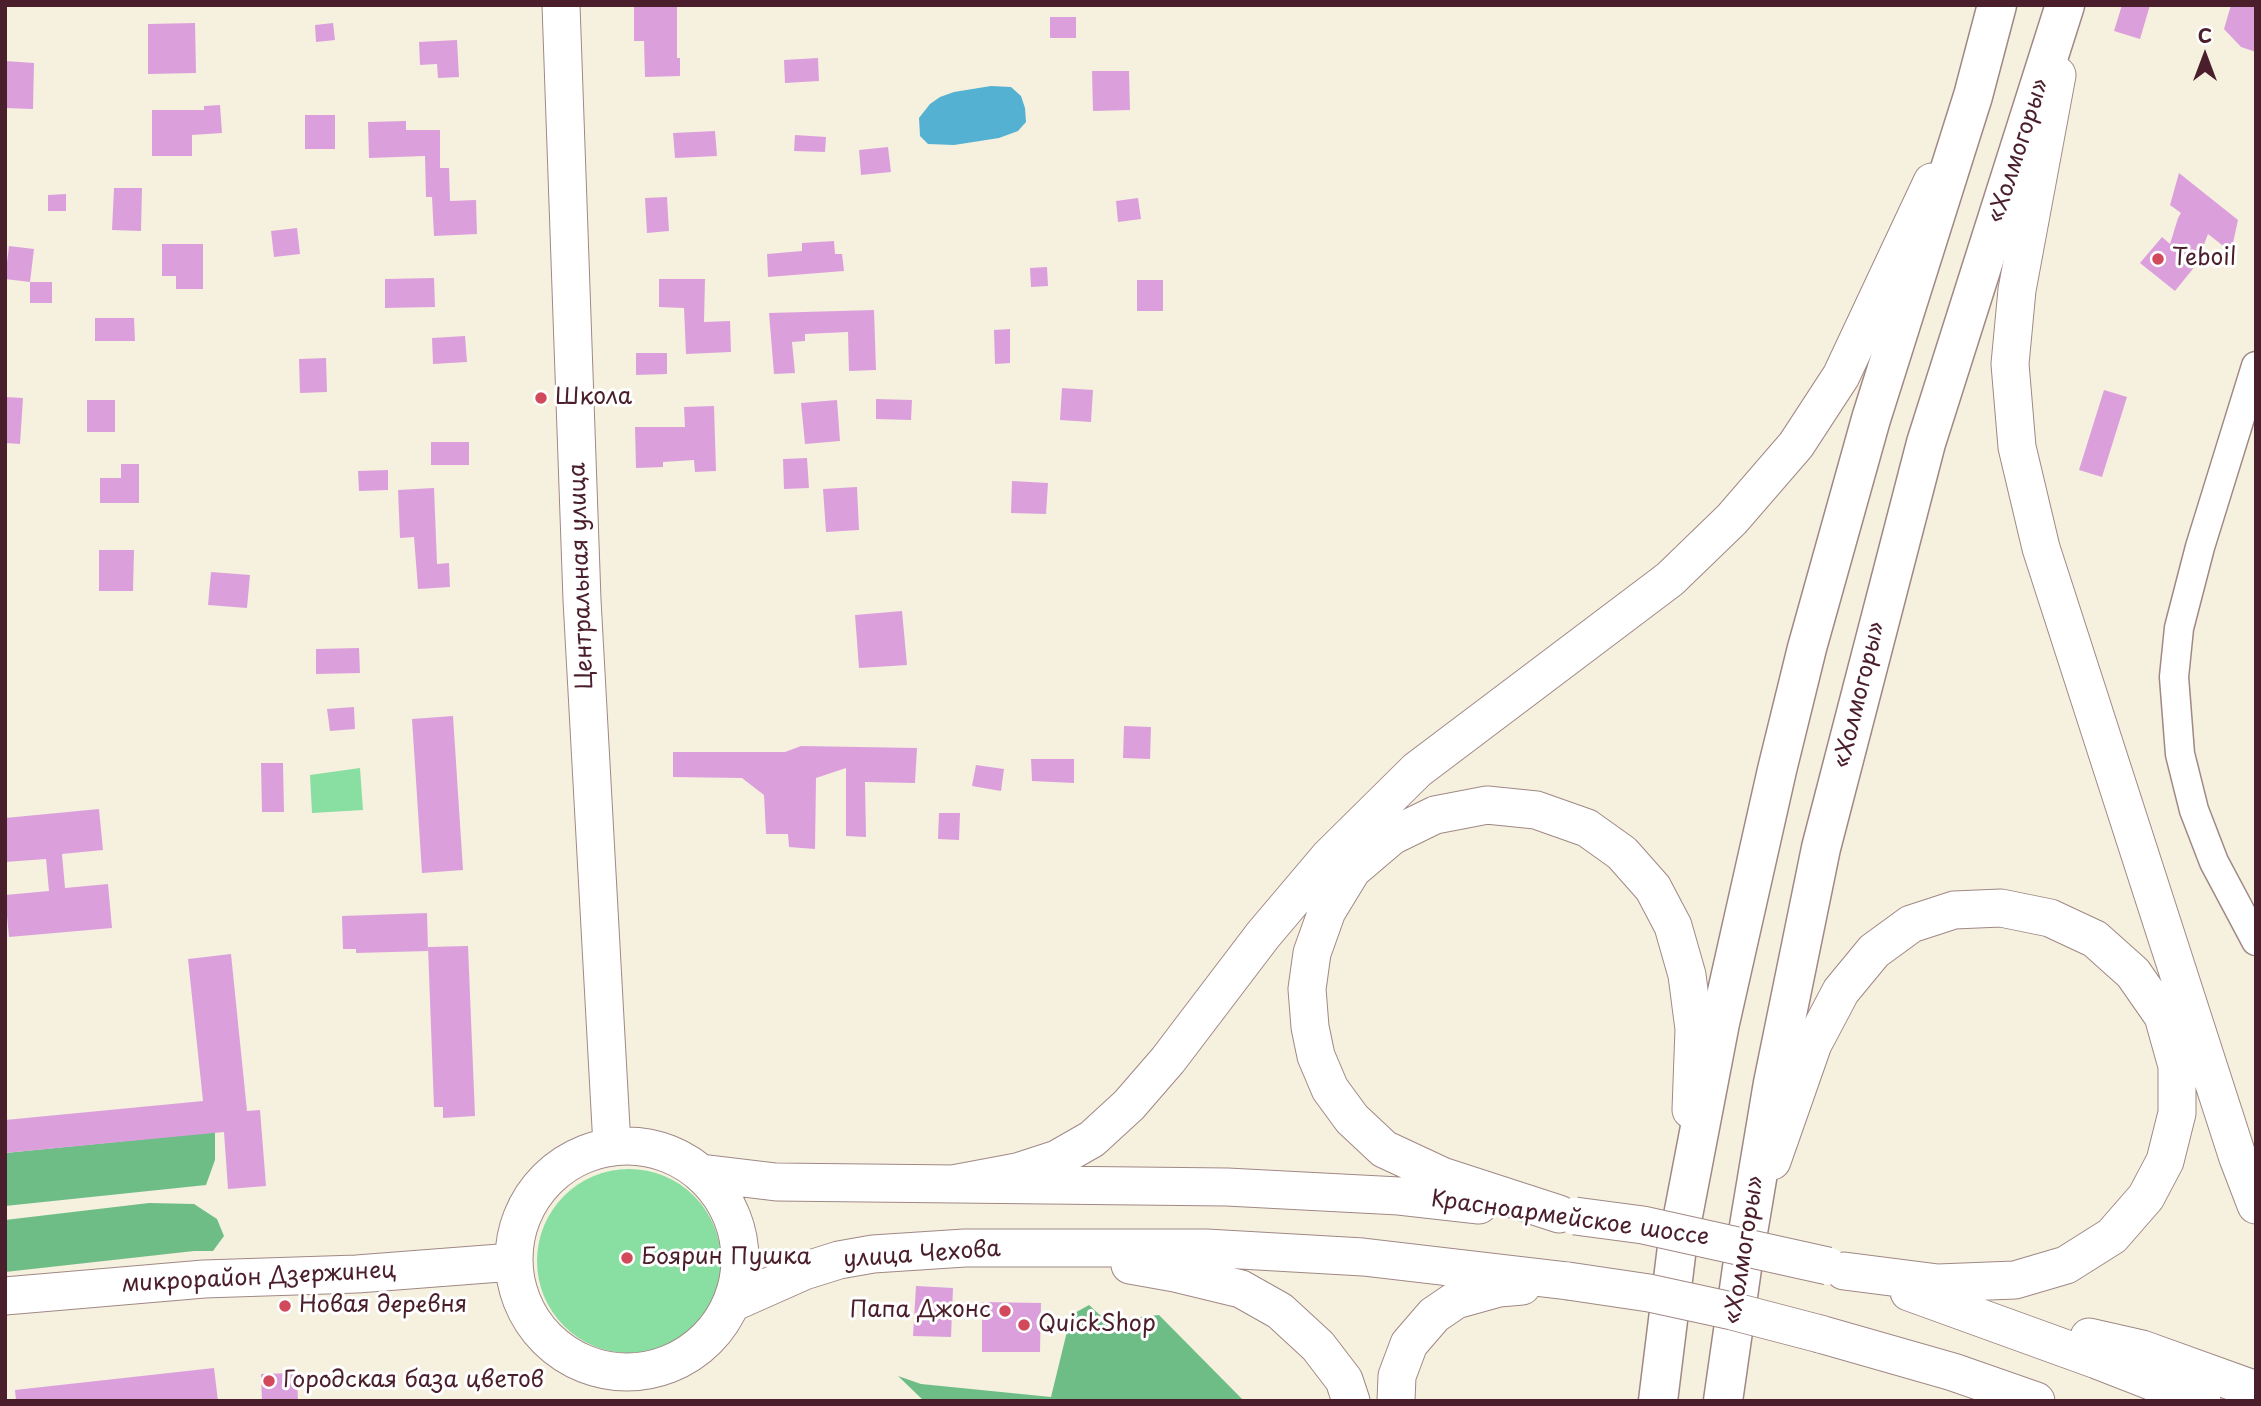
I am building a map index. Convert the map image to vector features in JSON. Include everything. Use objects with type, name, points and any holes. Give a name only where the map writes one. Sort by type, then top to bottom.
[{"type":"highway","points":[[1658,1401],[1676,1259],[1720,1023],[1777,770],[1807,648],[1871,419],[1973,96],[1997,5]]},
{"type":"highway","name":"«Холмогоры»","points":[[1723,1401],[1773,1083],[1818,861],[1926,443],[2067,5]]},
{"type":"main road","name":"Центральная улица","points":[[561,5],[582,612],[612,1146]]},
{"type":"main road","points":[[2067,5],[2017,290],[2010,365],[2017,447],[2041,548],[2234,1145],[2256,1205]]},
{"type":"main road","points":[[701,1173],[776,1182],[953,1184],[1037,1166],[1057,1159],[1092,1139],[1129,1105],[1168,1060],[1262,935],[1329,857],[1417,770],[1670,579],[1732,519],[1796,445],[1841,376],[1973,96]]},
{"type":"main road","points":[[1567,1215],[1441,1176],[1384,1149],[1352,1119],[1337,1099],[1316,1056],[1307,989],[1312,953],[1326,911],[1352,870],[1392,836],[1435,815],[1487,805],[1536,810],[1587,828],[1622,853],[1653,888],[1673,926],[1687,975],[1694,1029],[1692,1096],[1676,1259],[1645,1401]]},
{"type":"main road","points":[[1742,1268],[1778,1138],[1813,1044],[1841,991],[1874,951],[1911,925],[1954,910],[2001,908],[2050,918],[2095,939],[2133,973],[2163,1016],[2177,1066],[2177,1113],[2165,1161],[2146,1197],[2112,1236],[2066,1265],[2015,1280],[1938,1283],[1836,1269]]},
{"type":"main road","points":[[612,1146],[644,1146],[675,1156],[701,1173],[724,1200],[738,1233],[741,1268],[732,1303],[708,1339],[630,1387],[585,1365],[548,1341],[523,1306],[513,1262],[517,1229],[530,1199],[552,1173],[580,1155],[612,1146]]},
{"type":"main road","name":"Красноармейское шоссе","points":[[953,1184],[1227,1187],[1372,1194],[1643,1225],[1836,1269],[1935,1301],[2202,1401]]},
{"type":"main road","points":[[1036,1248],[1206,1248],[1363,1256],[1568,1281],[1661,1296],[1820,1334],[1953,1372],[2036,1401]]},
{"type":"main road","points":[[1036,1248],[1175,1273],[1241,1289],[1280,1311],[1318,1346],[1344,1380],[1351,1401]]},
{"type":"main road","name":"улица Чехова","points":[[732,1303],[804,1271],[839,1260],[873,1254],[952,1249],[1036,1248]]},
{"type":"main road","name":"микрорайон Дзержинец","points":[[5,1296],[204,1279],[357,1273],[513,1262]]},
{"type":"main road","points":[[1396,1401],[1397,1376],[1409,1345],[1434,1315],[1456,1300],[1499,1289],[1568,1281]]},
{"type":"main road","points":[[1935,1301],[2142,1349],[2256,1390]]},
{"type":"street","points":[[2256,366],[2200,547],[2179,628],[2174,677],[2180,754],[2194,810],[2214,862],[2256,941]]},
{"type":"green space","points":[[360,768],[363,810],[312,813],[310,775]]},
{"type":"green space","points":[[215,1132],[215,1160],[206,1185],[5,1206],[5,1153]]},
{"type":"green space","points":[[629,1169],[664,1176],[694,1196],[714,1226],[721,1261],[714,1296],[694,1326],[664,1346],[629,1353],[594,1346],[564,1326],[544,1296],[537,1261],[544,1226],[564,1196],[594,1176]]},
{"type":"green space","points":[[149,1203],[194,1204],[217,1219],[224,1236],[213,1251],[5,1272],[5,1220]]},
{"type":"green space","points":[[1089,1305],[1100,1315],[1122,1319],[1159,1315],[1244,1401],[924,1401],[898,1376],[921,1384],[1051,1397],[1071,1315]]},
{"type":"water","points":[[991,86],[1011,87],[1021,96],[1026,122],[1018,131],[999,138],[954,145],[928,144],[920,136],[919,118],[930,104],[954,92]]},
{"type":"building","points":[[634,5],[677,5],[677,58],[680,58],[680,76],[645,77],[644,41],[634,41]]},
{"type":"building","points":[[2122,5],[2150,5],[2140,39],[2114,31]]},
{"type":"building","points":[[2231,5],[2256,5],[2256,52],[2241,47],[2224,29]]},
{"type":"building","points":[[1050,17],[1076,17],[1076,38],[1050,38]]},
{"type":"building","points":[[195,23],[196,73],[148,74],[148,24]]},
{"type":"building","points":[[333,23],[335,40],[316,42],[315,25]]},
{"type":"building","points":[[457,40],[459,77],[438,78],[437,64],[420,65],[419,42]]},
{"type":"building","points":[[818,58],[819,81],[785,83],[784,60]]},
{"type":"building","points":[[5,61],[34,63],[33,109],[5,108]]},
{"type":"building","points":[[1092,71],[1129,71],[1130,110],[1093,111]]},
{"type":"building","points":[[220,105],[222,133],[192,135],[192,156],[152,156],[152,110],[204,110],[204,106]]},
{"type":"building","points":[[305,115],[335,115],[335,149],[305,149]]},
{"type":"building","points":[[406,121],[406,130],[440,130],[440,168],[449,168],[450,201],[476,200],[477,234],[434,236],[432,197],[426,197],[425,156],[369,158],[368,122]]},
{"type":"building","points":[[715,131],[717,156],[675,158],[673,133]]},
{"type":"building","points":[[795,135],[826,137],[825,152],[794,151]]},
{"type":"building","points":[[888,147],[891,172],[861,175],[859,150]]},
{"type":"building","points":[[2179,173],[2238,220],[2231,252],[2208,234],[2196,265],[2175,291],[2140,263],[2162,237],[2170,244],[2181,213],[2170,205]]},
{"type":"building","points":[[114,188],[142,188],[141,231],[112,230]]},
{"type":"building","points":[[66,194],[66,211],[48,211],[48,195]]},
{"type":"building","points":[[667,197],[669,231],[647,233],[645,198]]},
{"type":"building","points":[[1138,198],[1141,219],[1118,222],[1116,201]]},
{"type":"building","points":[[297,228],[300,254],[274,257],[271,231]]},
{"type":"building","points":[[834,241],[835,254],[842,254],[844,271],[768,277],[767,254],[802,251],[802,243]]},
{"type":"building","points":[[162,244],[203,244],[203,289],[176,289],[176,276],[162,276]]},
{"type":"building","points":[[9,246],[34,249],[30,282],[5,279]]},
{"type":"building","points":[[1047,267],[1048,286],[1031,287],[1030,268]]},
{"type":"building","points":[[434,278],[435,307],[385,308],[385,279]]},
{"type":"building","points":[[659,279],[705,279],[704,322],[730,321],[731,352],[686,354],[684,308],[659,307]]},
{"type":"building","points":[[1137,280],[1163,280],[1163,311],[1137,311]]},
{"type":"building","points":[[30,282],[52,282],[52,303],[30,303]]},
{"type":"building","points":[[874,310],[876,370],[849,371],[848,332],[805,334],[805,341],[792,342],[795,373],[774,374],[769,313]]},
{"type":"building","points":[[95,318],[134,318],[135,341],[95,341]]},
{"type":"building","points":[[1010,329],[1010,363],[995,364],[994,330]]},
{"type":"building","points":[[465,336],[467,362],[433,364],[432,338]]},
{"type":"building","points":[[636,353],[667,353],[667,374],[636,375]]},
{"type":"building","points":[[326,358],[327,392],[300,393],[299,359]]},
{"type":"building","points":[[1062,388],[1093,390],[1091,422],[1060,420]]},
{"type":"building","points":[[2104,390],[2127,397],[2102,477],[2079,470]]},
{"type":"building","points":[[5,397],[23,398],[20,444],[5,443]]},
{"type":"building","points":[[876,399],[912,400],[911,420],[876,419]]},
{"type":"building","points":[[87,400],[115,400],[115,432],[87,432]]},
{"type":"building","points":[[837,400],[840,441],[805,444],[801,403]]},
{"type":"building","points":[[714,406],[716,471],[695,472],[694,460],[663,462],[663,467],[636,468],[635,427],[685,427],[684,407]]},
{"type":"building","points":[[431,442],[469,442],[469,465],[431,465]]},
{"type":"building","points":[[807,458],[809,488],[784,489],[783,459]]},
{"type":"building","points":[[121,464],[139,464],[139,503],[100,503],[100,478],[121,478]]},
{"type":"building","points":[[388,470],[388,490],[359,491],[358,471]]},
{"type":"building","points":[[1012,481],[1048,483],[1046,514],[1011,513]]},
{"type":"building","points":[[857,487],[859,530],[826,532],[823,489]]},
{"type":"building","points":[[434,488],[437,564],[449,563],[450,587],[418,589],[414,537],[400,538],[398,490]]},
{"type":"building","points":[[99,550],[134,550],[133,591],[99,591]]},
{"type":"building","points":[[211,572],[250,575],[247,608],[208,605]]},
{"type":"building","points":[[902,611],[907,665],[859,668],[855,615]]},
{"type":"building","points":[[359,648],[360,673],[316,674],[316,649]]},
{"type":"building","points":[[354,707],[355,729],[330,731],[327,709]]},
{"type":"building","points":[[453,716],[463,870],[422,873],[412,719]]},
{"type":"building","points":[[1124,726],[1151,727],[1150,759],[1123,758]]},
{"type":"building","points":[[801,746],[917,748],[915,783],[865,782],[866,837],[846,836],[846,768],[816,778],[815,849],[789,847],[788,834],[766,834],[764,795],[742,778],[673,777],[673,752],[785,752]]},
{"type":"building","points":[[1031,759],[1074,759],[1074,783],[1032,781]]},
{"type":"building","points":[[261,763],[283,763],[284,812],[262,812]]},
{"type":"building","points":[[976,765],[1004,769],[1001,791],[972,786]]},
{"type":"building","points":[[99,809],[103,850],[62,854],[65,888],[108,884],[112,928],[9,937],[5,895],[49,891],[46,859],[5,862],[5,818]]},
{"type":"building","points":[[939,813],[960,813],[959,840],[938,839]]},
{"type":"building","points":[[427,913],[428,951],[356,953],[356,949],[343,949],[342,916]]},
{"type":"building","points":[[468,946],[475,1116],[443,1118],[443,1107],[434,1107],[428,947]]},
{"type":"building","points":[[231,954],[247,1111],[260,1110],[266,1186],[228,1189],[224,1132],[5,1153],[5,1120],[203,1101],[188,959]]},
{"type":"building","points":[[916,1286],[953,1288],[951,1337],[913,1336]]},
{"type":"building","points":[[982,1302],[1041,1303],[1040,1352],[982,1352]]},
{"type":"building","points":[[214,1368],[218,1401],[16,1401],[15,1390]]},
{"type":"building","points":[[297,1373],[298,1401],[262,1401],[261,1374]]},
{"type":"place","name":"Teboil","points":[[2158,259]]},
{"type":"place","name":"Школа","points":[[541,398]]},
{"type":"place","name":"Боярин Пушка","points":[[627,1258]]},
{"type":"place","name":"Новая деревня","points":[[285,1306]]},
{"type":"place","name":"Папа Джонс","points":[[1005,1311]]},
{"type":"place","name":"QuickShop","points":[[1024,1325]]},
{"type":"place","name":"Городская база цветов","points":[[269,1381]]}]
